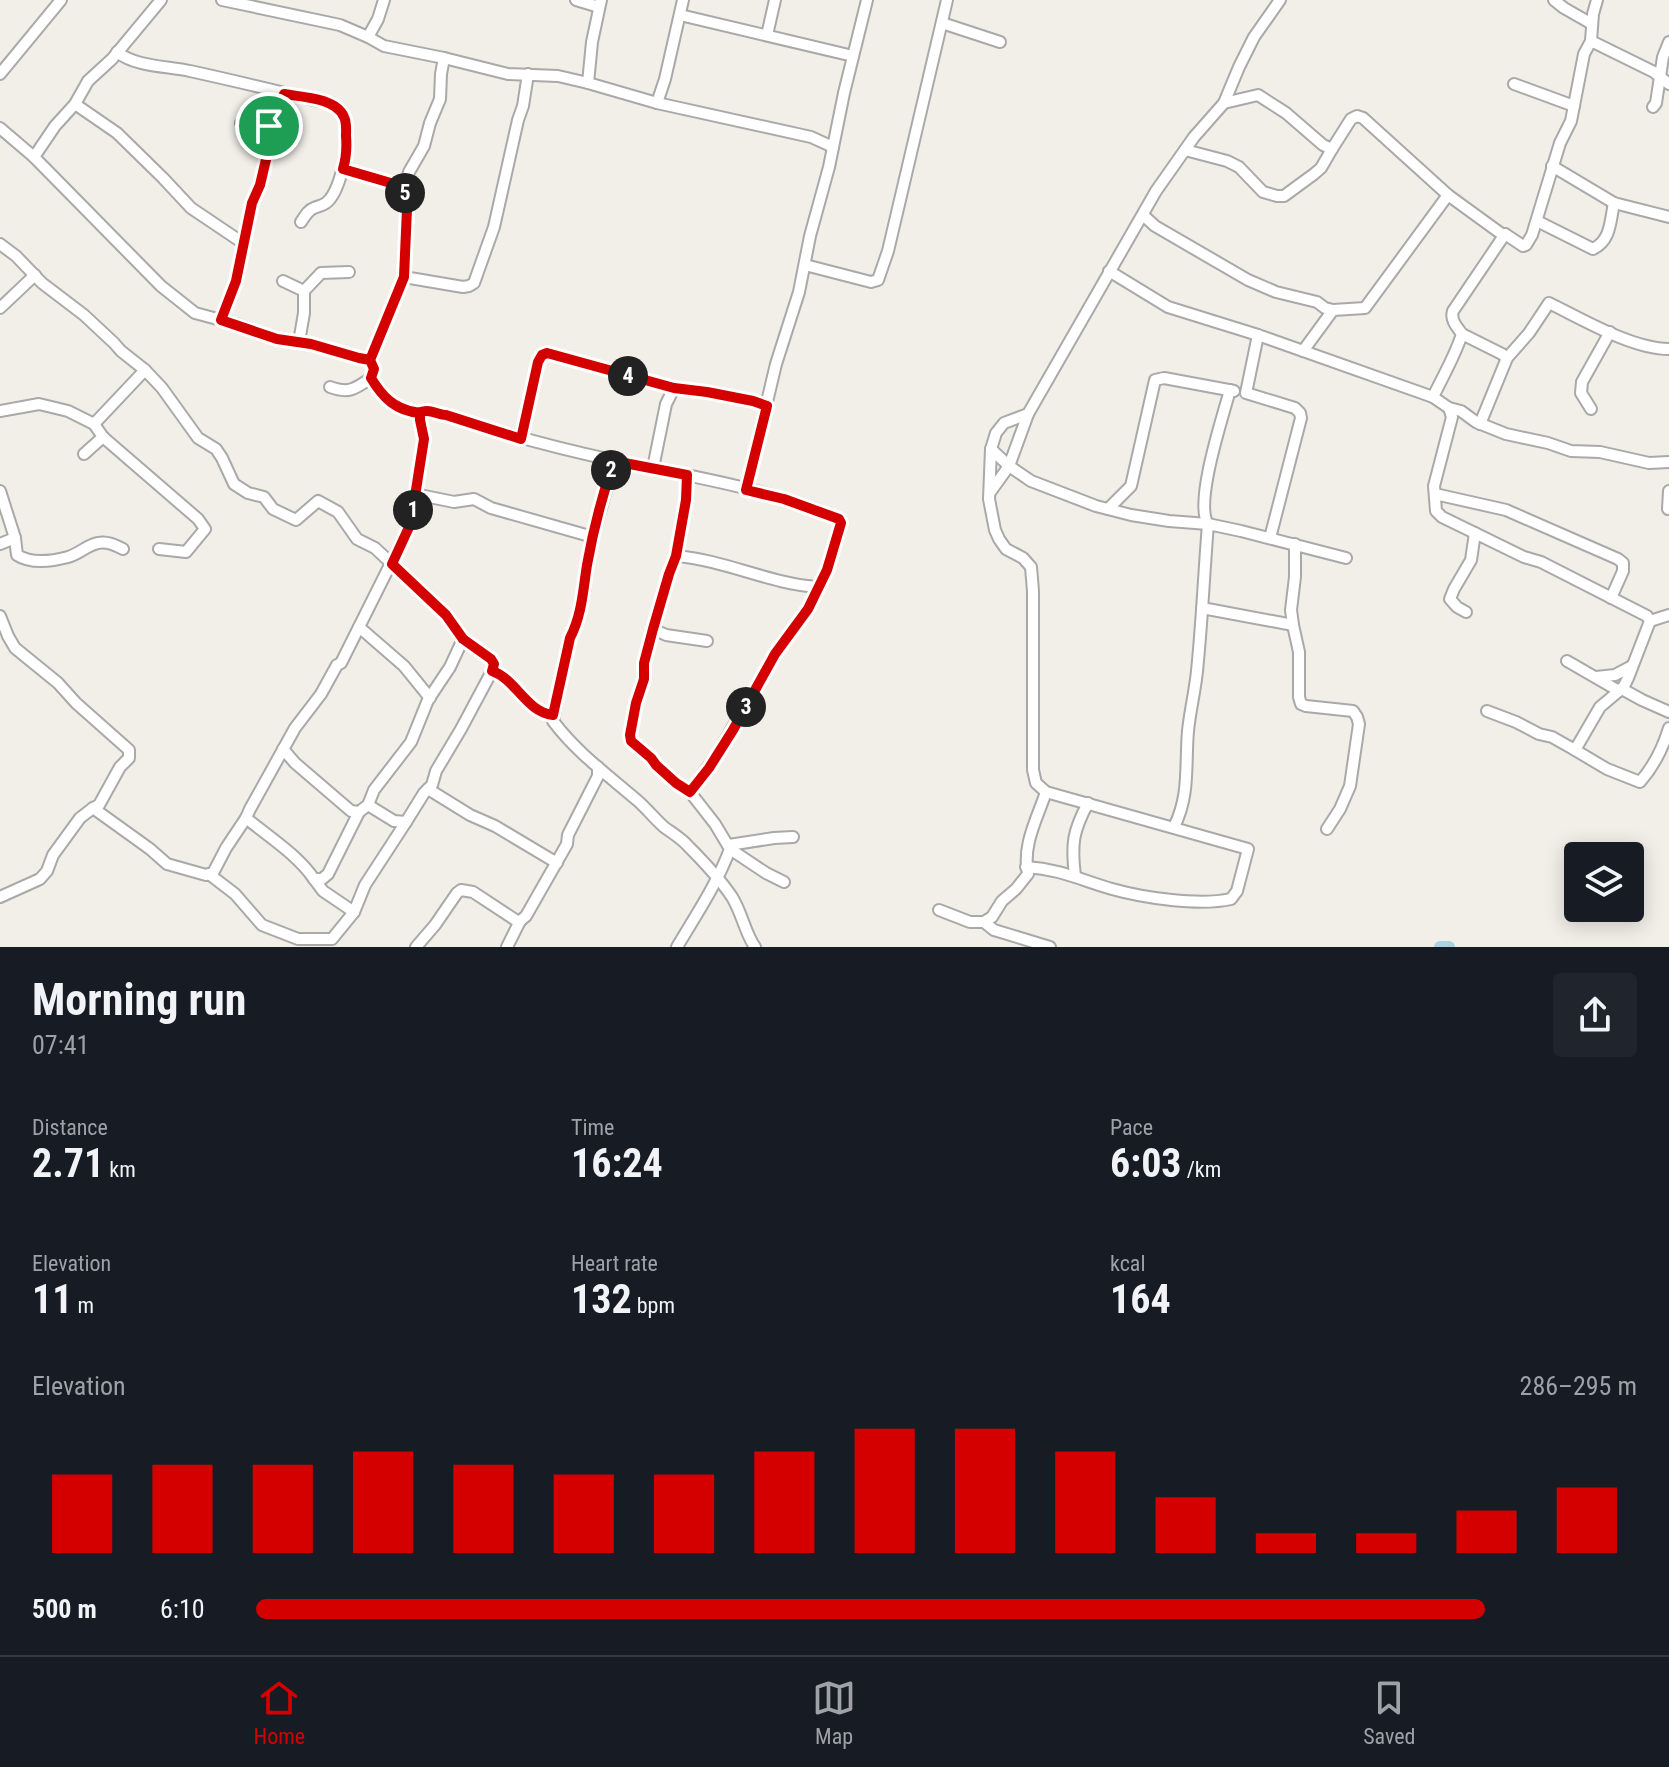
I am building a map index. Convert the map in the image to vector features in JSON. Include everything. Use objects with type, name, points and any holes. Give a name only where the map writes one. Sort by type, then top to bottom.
[{"type":"street","points":[[0,74],[61,0]]},
{"type":"street","points":[[34,157],[75,104],[88,81],[112,59],[161,0]]},
{"type":"street","points":[[222,0],[340,25],[384,46],[508,74],[558,76],[657,103],[811,137],[833,147]]},
{"type":"street","points":[[368,37],[384,0]]},
{"type":"street","points":[[576,0],[600,4],[588,83]]},
{"type":"street","points":[[657,103],[683,0]]},
{"type":"street","points":[[767,35],[775,0]]},
{"type":"street","points":[[746,490],[776,364],[793,314],[867,0]]},
{"type":"street","points":[[805,265],[871,282],[878,280],[888,251],[947,0]]},
{"type":"street","points":[[989,493],[1009,466],[1028,414],[1156,191],[1202,127],[1224,103],[1254,37],[1280,0]]},
{"type":"street","points":[[1554,0],[1592,24]]},
{"type":"street","points":[[1185,150],[1227,161],[1239,167],[1263,192],[1284,196],[1321,168],[1351,119],[1357,116],[1363,118],[1448,195],[1503,235],[1526,245],[1537,221],[1560,143],[1571,121],[1584,54],[1591,41],[1597,0]]},
{"type":"street","points":[[680,15],[853,56]]},
{"type":"street","points":[[942,23],[1000,42]]},
{"type":"street","points":[[1591,41],[1654,72],[1664,81]]},
{"type":"street","points":[[1653,107],[1664,81],[1663,57],[1669,42]]},
{"type":"street","points":[[117,52],[137,62],[327,103],[338,109],[346,123],[347,145],[343,169],[332,198],[325,205],[311,208],[301,222]]},
{"type":"street","points":[[330,387],[343,392],[371,378],[374,369],[370,360],[404,277],[405,190],[409,172],[424,146],[440,99],[444,58]]},
{"type":"street","points":[[404,277],[463,287],[474,283],[494,227],[528,74]]},
{"type":"street","points":[[1514,84],[1574,106]]},
{"type":"street","points":[[221,320],[236,281],[272,134],[269,126],[284,94]]},
{"type":"street","points":[[1224,103],[1258,95],[1332,149]]},
{"type":"street","points":[[75,104],[117,133],[191,208],[243,243]]},
{"type":"street","points":[[241,123],[252,127],[269,126]]},
{"type":"street","points":[[0,128],[34,157],[161,286],[195,313],[277,339],[370,360]]},
{"type":"street","points":[[1552,166],[1614,203],[1669,217]]},
{"type":"street","points":[[343,169],[401,186],[405,190]]},
{"type":"street","points":[[1143,215],[1155,226],[1248,280],[1276,292],[1317,302],[1333,310],[1365,308],[1448,195]]},
{"type":"street","points":[[1537,221],[1593,249],[1606,239],[1614,203]]},
{"type":"street","points":[[1505,234],[1451,316],[1462,334],[1507,358]]},
{"type":"street","points":[[0,244],[145,370],[198,438],[216,449],[234,484],[248,493],[264,497],[273,509],[296,520],[318,501],[338,512],[357,539],[375,548],[446,615],[463,639],[494,664],[436,771],[432,785],[365,885],[354,912],[332,939],[298,939],[262,925],[235,894],[209,874],[167,864],[93,808]]},
{"type":"street","points":[[1109,271],[1168,307],[1258,335],[1433,397],[1480,424],[1515,437],[1571,451],[1614,454],[1649,463],[1669,462]]},
{"type":"street","points":[[299,342],[304,291],[321,273],[349,272]]},
{"type":"street","points":[[0,308],[35,275]]},
{"type":"street","points":[[283,281],[304,291]]},
{"type":"street","points":[[1480,424],[1507,358],[1549,303],[1648,347],[1669,349]]},
{"type":"street","points":[[1303,351],[1333,310]]},
{"type":"street","points":[[1591,409],[1581,393],[1582,382],[1610,332]]},
{"type":"street","points":[[1433,397],[1462,334]]},
{"type":"street","points":[[1246,393],[1258,335]]},
{"type":"street","points":[[521,439],[538,362],[544,354],[551,353],[674,388],[767,406]]},
{"type":"street","points":[[94,424],[145,370]]},
{"type":"street","points":[[371,378],[389,402],[413,412],[446,415],[521,439],[784,499],[839,519],[841,523],[827,570],[808,609],[775,654],[733,730],[690,792]]},
{"type":"street","points":[[1108,509],[1131,486],[1155,380],[1164,378],[1246,393],[1282,403],[1300,413],[1270,538]]},
{"type":"street","points":[[653,468],[666,404],[674,388]]},
{"type":"street","points":[[1174,827],[1185,799],[1188,733],[1197,673],[1208,524],[1203,515],[1207,478],[1230,390]]},
{"type":"street","points":[[0,411],[39,404],[68,411],[94,424],[103,437],[198,519],[205,529],[186,552],[159,549]]},
{"type":"street","points":[[1449,408],[1452,417],[1436,478],[1436,511],[1442,517],[1524,557],[1541,562],[1647,616],[1650,621]]},
{"type":"street","points":[[209,874],[213,873],[246,818],[295,728],[341,663],[410,525],[424,439],[420,413]]},
{"type":"street","points":[[1026,867],[1049,869],[1147,896],[1215,903],[1231,899],[1237,891],[1248,849],[1046,792],[1036,783],[1033,770],[1031,567],[1023,558],[1006,549],[999,539],[990,509],[989,493],[991,449],[996,433],[1004,423],[1028,414]]},
{"type":"street","points":[[84,454],[103,437]]},
{"type":"street","points":[[991,449],[1031,481],[1108,509],[1169,521],[1208,524],[1346,558]]},
{"type":"street","points":[[614,461],[587,562],[584,593],[570,638],[553,721],[562,734],[680,838],[718,879],[732,897],[755,947]]},
{"type":"street","points":[[687,475],[676,556],[644,663],[644,679],[636,703],[631,741],[690,792],[729,847],[784,882]]},
{"type":"street","points":[[0,491],[15,538],[17,555],[21,558],[36,561],[68,557],[104,542],[123,549]]},
{"type":"street","points":[[1668,509],[1669,491]]},
{"type":"street","points":[[415,494],[454,502],[474,499],[491,508],[593,537]]},
{"type":"street","points":[[1435,494],[1506,510],[1618,559],[1623,563],[1623,571],[1611,598]]},
{"type":"street","points":[[1466,612],[1450,599],[1471,560],[1475,533]]},
{"type":"street","points":[[0,544],[15,538]]},
{"type":"street","points":[[1295,544],[1291,610],[1299,652],[1301,704],[1353,711],[1359,724],[1350,786],[1327,829]]},
{"type":"street","points":[[676,556],[729,566],[802,586],[818,587]]},
{"type":"street","points":[[1202,608],[1293,625]]},
{"type":"street","points":[[1650,621],[1669,615]]},
{"type":"street","points":[[0,616],[15,648],[58,683],[129,750],[129,758],[120,767],[99,805],[80,818],[40,879],[0,897]]},
{"type":"street","points":[[1575,750],[1600,707],[1620,690],[1650,621]]},
{"type":"street","points":[[359,627],[404,666],[430,698]]},
{"type":"street","points":[[653,629],[666,635],[707,641]]},
{"type":"street","points":[[314,879],[322,879],[328,874],[374,790],[411,742],[430,698],[463,639]]},
{"type":"street","points":[[1567,661],[1669,712]]},
{"type":"street","points":[[1596,677],[1615,675],[1632,666]]},
{"type":"street","points":[[492,671],[506,678],[514,689],[542,712],[553,715]]},
{"type":"street","points":[[1487,711],[1552,737],[1607,769],[1640,782],[1665,742],[1669,728]]},
{"type":"street","points":[[283,749],[351,811],[363,809],[394,821],[406,822]]},
{"type":"street","points":[[507,947],[567,844],[568,835],[598,776],[598,767]]},
{"type":"street","points":[[428,789],[557,863]]},
{"type":"street","points":[[939,910],[970,922],[984,922],[992,917],[1002,901],[1028,874],[1028,842],[1046,792]]},
{"type":"street","points":[[1075,876],[1072,854],[1076,827],[1088,803]]},
{"type":"street","points":[[246,818],[308,870],[323,891],[354,912]]},
{"type":"street","points":[[729,847],[793,837]]},
{"type":"street","points":[[677,947],[704,906],[729,847]]},
{"type":"street","points":[[416,947],[461,890],[473,892],[512,919],[520,921]]},
{"type":"street","points":[[984,922],[994,930],[1050,947]]},
{"type":"waterway","points":[[1440,947],[1449,947]]},
{"type":"route","points":[[269,126],[272,134],[260,185],[252,203],[236,281],[221,320],[277,339],[311,344],[370,360],[374,369],[371,378],[381,394],[389,402],[420,413],[424,439],[413,509],[410,525],[392,564],[446,615],[463,639],[491,659],[494,664],[492,671],[506,678],[514,689],[542,712],[553,715],[565,657],[584,593],[593,537],[614,461],[687,475],[676,556],[644,663],[644,679],[630,735],[631,741],[656,765],[690,792],[733,730],[775,654],[808,609],[833,554],[841,523],[839,519],[784,499],[746,490],[767,406],[753,401],[674,388],[547,353],[538,362],[521,439],[446,415],[428,411],[420,413],[413,412],[389,402],[371,378],[374,369],[370,360],[404,277],[405,190],[401,186],[343,169],[347,145],[346,123],[338,109],[327,103],[284,94],[269,126]]}]
